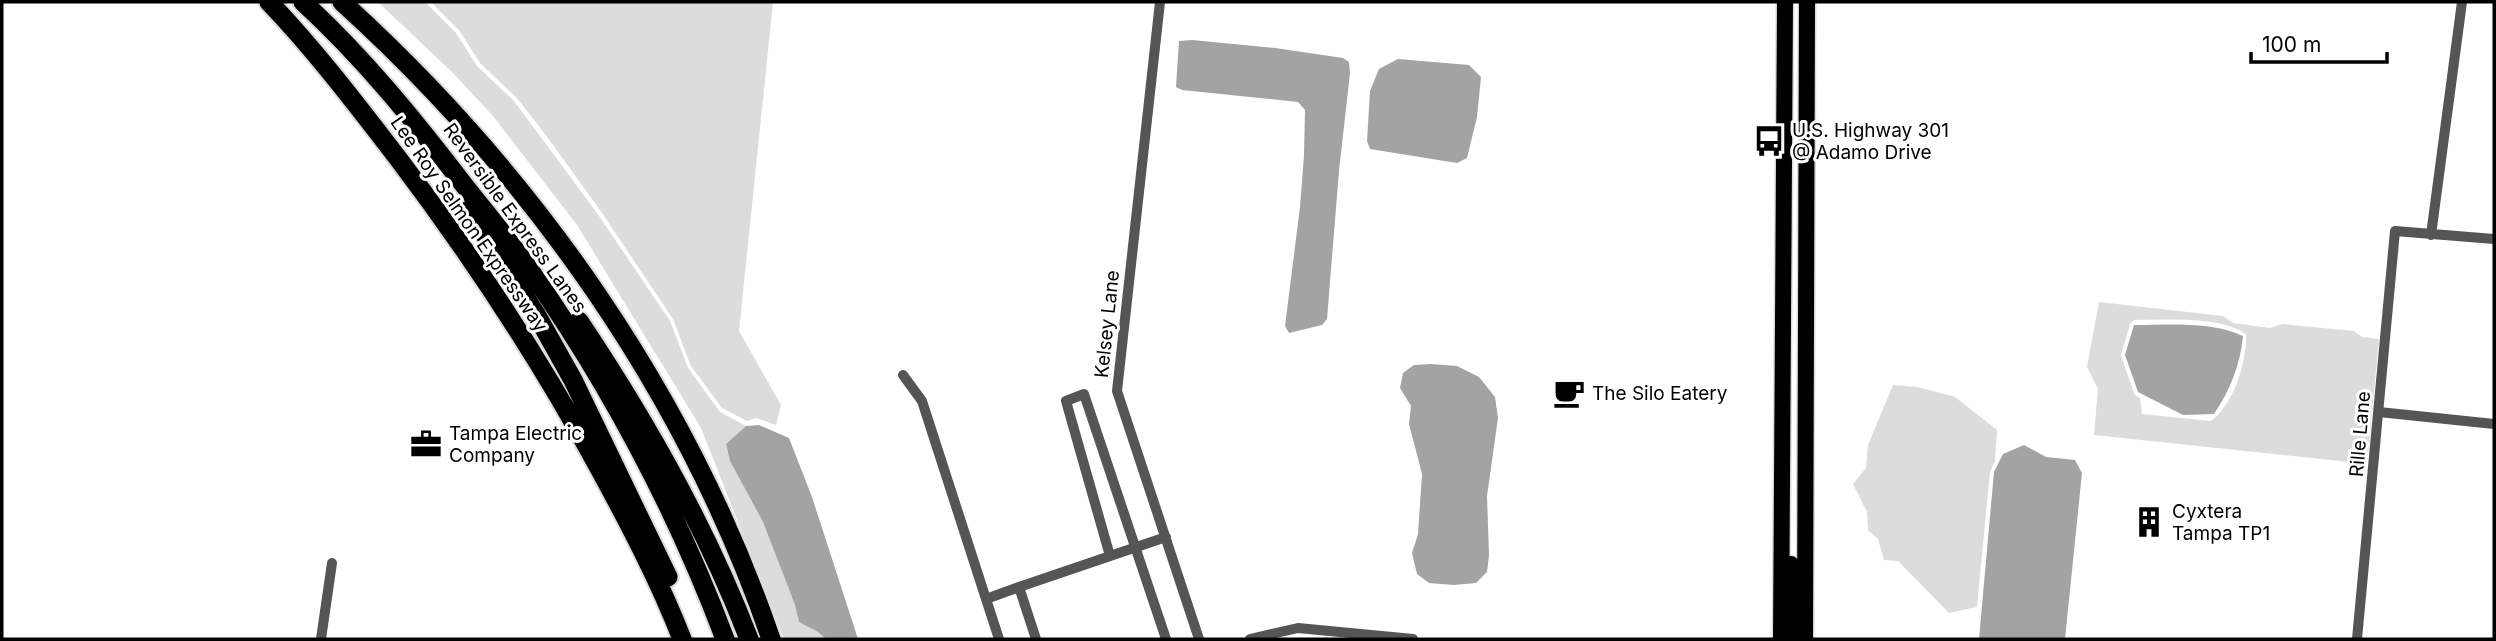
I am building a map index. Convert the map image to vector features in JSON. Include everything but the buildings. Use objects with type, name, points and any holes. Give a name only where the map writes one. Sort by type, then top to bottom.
[{"type":"highway","name":"Lee Roy Selmon Expressway","points":[[270,2],[376,130],[495,294],[573,420],[622,510],[682,639]]},
{"type":"highway","name":"Reversible Express Lanes","points":[[303,2],[406,109],[528,268],[589,361],[651,472],[725,639]]},
{"type":"highway","points":[[342,2],[425,80],[500,165],[547,224],[603,303],[690,453],[724,523],[771,639]]},
{"type":"highway","points":[[376,76],[418,110],[499,209],[600,352],[634,404],[685,499],[723,577],[749,639]]},
{"type":"highway","points":[[406,109],[409,125],[490,242],[536,314],[573,380],[655,545],[695,639]]},
{"type":"main road","points":[[1778,2],[1785,24]]},
{"type":"main road","points":[[1781,639],[1785,2]]},
{"type":"main road","points":[[1805,639],[1808,5]]},
{"type":"main road","points":[[1784,348],[1793,354],[1796,363],[1796,468],[1805,486]]},
{"type":"main road","points":[[1783,520],[1790,549],[1795,604],[1794,639]]},
{"type":"street","name":"Kelsey Lane","points":[[1160,2],[1117,391],[1199,639]]},
{"type":"street","points":[[2462,2],[2431,235],[2494,239]]},
{"type":"street","name":"Rille Lane","points":[[2357,639],[2395,231],[2431,235]]},
{"type":"street","points":[[903,374],[922,401],[999,639]]},
{"type":"street","points":[[1111,556],[1066,401],[1084,394],[1166,639]]},
{"type":"street","points":[[2379,412],[2494,424]]},
{"type":"street","points":[[986,599],[1166,537]]},
{"type":"street","points":[[321,639],[332,563]]},
{"type":"street","points":[[1019,587],[1036,639]]},
{"type":"street","points":[[1250,639],[1298,628],[1413,639]]},
{"type":"shaded area","points":[[378,2],[425,2],[456,33],[477,66],[514,101],[597,213],[670,321],[688,368],[720,412],[746,426],[726,444],[730,461],[763,522],[799,622],[826,639],[784,639],[701,428],[577,225],[493,116],[452,72]]},
{"type":"shaded area","points":[[431,2],[773,2],[739,331],[781,405],[776,425],[756,418],[747,421],[722,408],[691,366],[673,319],[600,210],[517,98],[480,63],[459,30]]},
{"type":"shaded area","points":[[1179,41],[1275,48],[1343,58],[1349,62],[1327,319],[1322,325],[1289,333],[1285,326],[1300,207],[1305,110],[1298,102],[1182,90],[1176,87]]},
{"type":"shaded area","points":[[1398,59],[1469,65],[1481,77],[1477,117],[1467,158],[1457,163],[1370,149],[1367,141],[1370,91],[1379,69]]},
{"type":"shaded area","points":[[2099,302],[2223,316],[2233,323],[2270,328],[2282,324],[2354,331],[2362,337],[2379,339],[2368,455],[2349,462],[2094,435],[2098,389],[2087,367]],"holes":[[[2134,320],[2207,322],[2222,324],[2246,334],[2238,382],[2226,404],[2211,421],[2142,414],[2140,398],[2134,394],[2121,355],[2130,324]]]},
{"type":"shaded area","points":[[2134,325],[2203,326],[2243,336],[2233,377],[2214,414],[2183,415],[2138,392],[2125,355]]},
{"type":"shaded area","points":[[1414,365],[1457,366],[1479,377],[1495,397],[1498,418],[1487,496],[1489,555],[1487,572],[1476,583],[1429,583],[1417,574],[1412,553],[1418,534],[1422,474],[1409,424],[1411,406],[1400,388],[1403,373]]},
{"type":"shaded area","points":[[1893,385],[1918,387],[1955,397],[1997,430],[1995,461],[1990,472],[1977,607],[1949,613],[1898,561],[1884,560],[1878,539],[1868,530],[1867,512],[1853,484],[1866,468],[1868,445]]},
{"type":"shaded area","points":[[759,425],[789,438],[812,497],[858,639],[826,639],[799,622],[763,522],[730,461],[726,444],[746,426]]},
{"type":"shaded area","points":[[2024,445],[2046,457],[2075,460],[2082,473],[2065,639],[1979,639],[1994,472],[2003,454]]},
{"type":"place","name":"U.S. Highway 301 @ Adamo Drive","points":[[1769,141]]},
{"type":"place","name":"The Silo Eatery","points":[[1569,393]]},
{"type":"place","name":"Tampa Electric Company","points":[[426,444]]},
{"type":"place","name":"Cyxtera Tampa TP1","points":[[2149,522]]}]
